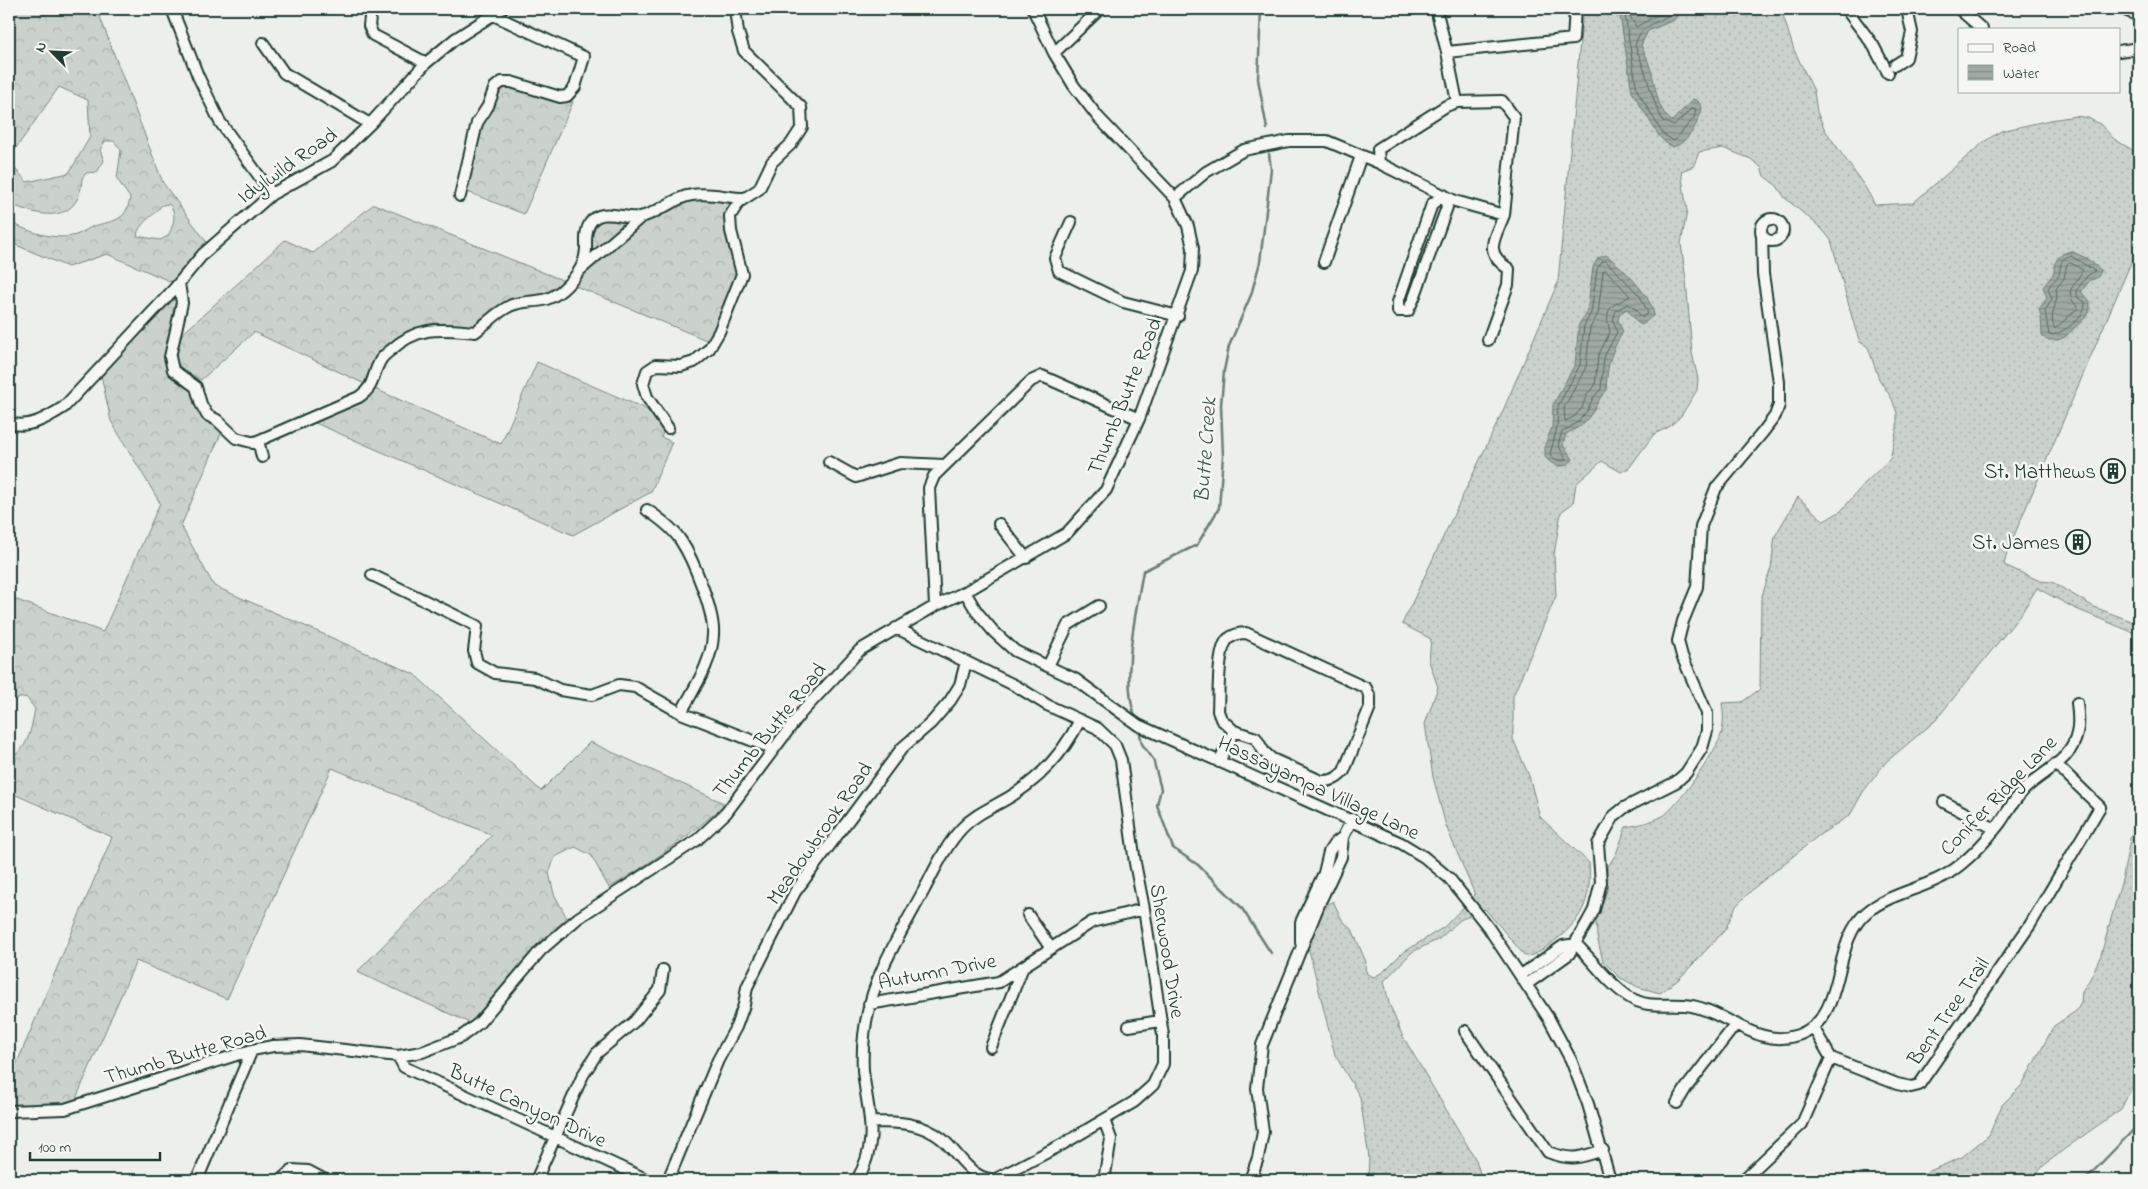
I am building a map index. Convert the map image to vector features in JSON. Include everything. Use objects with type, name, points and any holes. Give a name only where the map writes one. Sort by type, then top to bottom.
[{"type":"street","points":[[172,9],[198,76],[220,122],[272,194]]},
{"type":"street","points":[[371,9],[369,26],[373,35],[426,63]]},
{"type":"street","points":[[668,428],[647,397],[643,384],[647,371],[656,365],[681,366],[694,362],[709,349],[719,332],[742,274],[731,231],[730,216],[739,202],[759,189],[772,162],[791,144],[802,127],[801,107],[744,51],[738,32],[735,9]]},
{"type":"street","name":"Thumb Butte Road","points":[[9,1112],[66,1109],[252,1050],[273,1046],[300,1045],[398,1056],[422,1052],[461,1037],[479,1023],[541,950],[578,918],[697,840],[720,819],[823,687],[854,656],[934,606],[965,592],[1067,533],[1106,490],[1139,419],[1178,316],[1192,271],[1193,248],[1188,226],[1175,198],[1098,117],[1074,86],[1054,53],[1033,9]]},
{"type":"street","points":[[1054,53],[1100,9]]},
{"type":"street","points":[[1436,9],[1448,52],[1457,102]]},
{"type":"street","points":[[1448,52],[1573,39],[1575,9]]},
{"type":"street","points":[[1846,9],[1892,69],[1906,58],[1912,32],[1906,9]]},
{"type":"street","points":[[1959,9],[1981,28]]},
{"type":"street","points":[[2123,9],[2139,16]]},
{"type":"street","points":[[460,196],[477,124],[488,106],[495,87],[502,82],[511,82],[560,97],[568,96],[575,87],[584,57],[497,12]]},
{"type":"street","name":"Idylwild Road","points":[[9,423],[19,426],[45,420],[64,407],[179,283],[203,254],[272,194],[332,162],[426,63],[455,38],[497,12]]},
{"type":"street","points":[[263,43],[284,72],[370,124]]},
{"type":"street","points":[[2120,52],[2139,48]]},
{"type":"street","points":[[1379,163],[1378,149],[1446,106],[1457,102],[1502,101],[1514,117],[1504,215],[1492,247],[1496,261],[1509,269],[1508,285],[1488,340]]},
{"type":"street","points":[[1175,198],[1206,172],[1244,150],[1289,141],[1328,141],[1379,163],[1444,195],[1504,215]]},
{"type":"street","points":[[1324,262],[1361,156]]},
{"type":"street","points":[[253,443],[370,390],[380,360],[403,339],[425,331],[441,328],[476,332],[510,306],[549,300],[564,289],[580,270],[640,218],[690,195],[710,193],[732,198],[745,198]]},
{"type":"street","points":[[1444,195],[1447,207],[1414,298],[1408,311],[1398,311],[1398,302],[1432,204],[1444,195]]},
{"type":"street","points":[[580,270],[586,256],[584,239],[590,222],[598,217],[609,214],[640,218]]},
{"type":"street","points":[[1070,222],[1055,258],[1059,271],[1123,302],[1178,316]]},
{"type":"street","points":[[1524,979],[1558,955],[1569,954],[1576,944],[1594,910],[1601,882],[1598,844],[1614,816],[1624,808],[1681,777],[1695,762],[1702,748],[1707,730],[1707,713],[1682,656],[1678,640],[1683,621],[1697,587],[1701,526],[1716,488],[1763,432],[1775,416],[1779,405],[1779,382],[1763,274],[1762,235]]},
{"type":"street","points":[[179,283],[182,302],[170,357],[173,370],[196,386],[201,404],[208,415],[217,420],[236,438],[259,444],[262,457]]},
{"type":"street","points":[[934,606],[929,488],[934,476],[1031,381],[1042,376],[1139,419]]},
{"type":"street","points":[[829,462],[856,477],[900,464],[944,466]]},
{"type":"street","points":[[647,510],[662,521],[681,540],[704,590],[714,634],[708,661],[681,713]]},
{"type":"street","points":[[999,524],[1026,558]]},
{"type":"street","points":[[372,575],[477,626],[474,650],[477,662],[495,673],[535,678],[560,690],[592,695],[619,685],[635,687],[681,713],[774,749]]},
{"type":"street","name":"Hassayampa Village Lane","points":[[965,592],[977,612],[1001,639],[1015,651],[1075,679],[1138,725],[1352,819],[1401,843],[1424,857],[1449,878],[1478,914],[1524,979],[1571,1060],[1603,1150],[1610,1180]]},
{"type":"street","points":[[1048,666],[1068,625],[1099,606]]},
{"type":"street","name":"Sherwood Drive","points":[[872,1122],[902,1122],[919,1126],[942,1139],[976,1174],[989,1180],[996,1179],[1047,1153],[1140,1098],[1153,1085],[1163,1064],[1160,1021],[1144,909],[1135,863],[1122,760],[1115,745],[1106,734],[1080,720],[896,628]]},
{"type":"street","points":[[1246,633],[1366,688],[1370,697],[1370,707],[1344,770],[1338,777],[1330,781],[1321,781],[1272,760],[1264,752],[1256,738],[1234,731],[1221,719],[1218,711],[1222,649],[1227,640],[1236,634],[1246,633]]},
{"type":"street","name":"Meadowbrook Road","points":[[668,1180],[718,1060],[736,1027],[744,1005],[747,987],[795,892],[843,824],[902,748],[931,723],[950,702],[960,685],[966,662]]},
{"type":"street","name":"Conifer Ridge Lane","points":[[1576,944],[1630,997],[1646,1004],[1689,1006],[1706,1009],[1770,1039],[1785,1039],[1800,1034],[1813,1027],[1830,1005],[1846,943],[1854,926],[1878,904],[1921,888],[1949,873],[1980,847],[2020,793],[2069,751],[2075,740],[2080,722],[2077,703]]},
{"type":"street","points":[[857,1180],[869,1152],[872,1122],[863,1070],[865,1017],[885,963],[944,854],[962,828],[986,810],[1012,796],[1040,776],[1057,758],[1080,720]]},
{"type":"street","points":[[1219,762],[1234,731]]},
{"type":"street","name":"Bent Tree Trail","points":[[1831,1058],[1897,1084],[1911,1087],[1919,1085],[2030,925],[2100,806],[2056,764]]},
{"type":"street","points":[[1944,802],[1994,829]]},
{"type":"street","points":[[1250,1180],[1258,1158],[1263,1132],[1257,1088],[1259,1056],[1301,949],[1301,922],[1321,888],[1329,852],[1335,843],[1343,837],[1352,819]]},
{"type":"street","name":"Autumn Drive","points":[[869,1004],[998,982],[1023,967],[1050,947],[1092,922],[1144,909]]},
{"type":"street","points":[[1028,915],[1050,947]]},
{"type":"street","points":[[991,1047],[1023,967]]},
{"type":"street","points":[[536,1180],[584,1075],[597,1053],[635,1021],[660,990],[663,970]]},
{"type":"street","points":[[1129,1026],[1160,1021]]},
{"type":"street","points":[[1677,1103],[1686,1088],[1736,1024]]},
{"type":"street","points":[[1743,1180],[1802,1124],[1831,1058],[1813,1027]]},
{"type":"street","points":[[1465,1031],[1548,1152],[1566,1159],[1583,1157],[1603,1150]]},
{"type":"street","points":[[196,1180],[252,1050]]},
{"type":"street","name":"Butte Canyon Drive","points":[[398,1056],[404,1067],[648,1180]]},
{"type":"street","points":[[1104,1120],[1111,1139],[1104,1180]]},
{"type":"street","points":[[281,1180],[292,1170],[308,1171],[325,1180]]},
{"type":"green space","points":[[9,9],[99,9],[100,17],[163,183],[208,244],[174,283],[107,254],[68,267],[9,242],[9,220],[32,232],[68,237],[94,226],[118,219],[126,212],[128,206],[130,198],[117,179],[121,150],[114,141],[105,141],[100,150],[104,161],[97,172],[86,173],[82,178],[80,193],[74,204],[66,211],[56,214],[45,214],[33,212],[9,203],[9,162],[27,182],[69,173],[90,137],[88,100],[59,87],[9,158]],"holes":[[[169,204],[172,208],[174,220],[168,236],[160,240],[137,236],[143,223],[162,205]]]},
{"type":"green space","points":[[1583,9],[1781,9],[1794,50],[1814,91],[1817,112],[1825,130],[1865,187],[1875,205],[1913,203],[1985,141],[2001,131],[2050,120],[2076,116],[2088,118],[2100,124],[2114,139],[2139,154],[2139,244],[2007,552],[2004,565],[2040,581],[2052,582],[2094,607],[2139,624],[2139,635],[2074,608],[2037,588],[2021,614],[1935,721],[1886,762],[1863,792],[1850,815],[1818,836],[1755,887],[1736,906],[1725,930],[1678,980],[1660,993],[1638,987],[1619,977],[1603,961],[1597,937],[1596,921],[1607,891],[1607,868],[1616,854],[1626,827],[1654,820],[1669,811],[1711,756],[1720,738],[1723,725],[1722,703],[1742,702],[1760,689],[1761,599],[1771,568],[1775,536],[1798,497],[1824,521],[1841,511],[1864,484],[1890,459],[1897,428],[1897,413],[1892,399],[1879,379],[1868,347],[1860,342],[1855,328],[1831,240],[1821,228],[1785,198],[1777,186],[1764,176],[1761,167],[1751,159],[1723,148],[1699,152],[1694,166],[1681,171],[1687,211],[1681,244],[1692,353],[1698,379],[1697,390],[1681,416],[1669,427],[1654,434],[1629,468],[1621,472],[1602,461],[1576,484],[1573,503],[1561,512],[1554,555],[1556,596],[1513,696],[1513,739],[1529,776],[1540,817],[1589,863],[1589,889],[1586,900],[1577,919],[1569,928],[1560,937],[1535,954],[1525,956],[1485,909],[1460,920],[1439,939],[1412,952],[1384,981],[1389,1003],[1402,1035],[1476,1160],[1482,1180],[1368,1180],[1369,1158],[1360,1097],[1335,1055],[1307,942],[1317,913],[1333,901],[1342,920],[1352,929],[1366,962],[1367,974],[1374,977],[1383,972],[1401,954],[1444,927],[1475,895],[1446,826],[1433,777],[1425,724],[1438,687],[1429,661],[1431,639],[1402,624],[1502,413],[1558,282]]},
{"type":"green space","points":[[501,85],[561,101],[573,102],[524,214],[465,191],[479,127]]},
{"type":"green space","points":[[705,196],[734,202],[725,218],[724,228],[739,274],[711,342],[573,285],[636,223],[688,199]]},
{"type":"green space","points":[[374,204],[567,282],[547,296],[517,300],[476,327],[434,323],[401,336],[376,357],[367,385],[254,332],[201,380],[176,366],[174,357],[177,339],[285,240],[313,253]]},
{"type":"green space","points":[[606,217],[626,221],[590,256],[589,243],[591,233],[596,225]]},
{"type":"green space","points":[[176,292],[178,301],[166,355],[167,371],[188,386],[222,431],[181,526],[214,586],[414,674],[541,791],[590,742],[726,804],[669,849],[609,888],[591,855],[575,847],[555,857],[549,873],[554,894],[567,918],[534,949],[470,1023],[357,972],[492,835],[332,768],[227,999],[136,961],[74,1103],[9,1105],[9,1082],[112,837],[9,792],[9,758],[21,750],[25,744],[35,709],[26,697],[9,700],[9,597],[103,632],[160,503],[111,421],[101,375]]},
{"type":"green space","points":[[537,362],[646,409],[664,430],[661,437],[672,442],[651,492],[573,535],[313,422],[358,401],[375,389],[501,444]]},
{"type":"green space","points":[[2139,814],[2139,1073],[2121,1109],[2043,1166],[2032,1180],[1909,1180],[1962,1157],[1989,1135],[2002,1105],[2022,1085],[2054,1026],[2076,1011],[2081,1003],[2082,991],[2101,955],[2123,876],[2130,839]]},
{"type":"water","points":[[1619,9],[1682,9],[1674,20],[1648,31],[1641,45],[1649,64],[1657,96],[1667,116],[1672,121],[1693,99],[1698,101],[1702,108],[1692,131],[1684,141],[1673,147],[1659,136],[1632,92]]},
{"type":"water","points":[[2071,251],[2086,258],[2101,270],[2100,274],[2090,280],[2081,292],[2090,301],[2090,310],[2085,318],[2065,337],[2058,340],[2047,340],[2042,336],[2039,309],[2047,298],[2043,287],[2054,273],[2058,258]]},
{"type":"water","points":[[1606,255],[1620,266],[1642,291],[1652,307],[1654,315],[1642,325],[1638,323],[1627,309],[1620,313],[1618,320],[1623,332],[1610,360],[1606,391],[1586,421],[1566,434],[1563,445],[1573,459],[1566,465],[1559,466],[1551,463],[1545,457],[1545,445],[1552,427],[1553,405],[1575,364],[1579,324],[1587,312],[1593,267],[1598,258]]},
{"type":"waterway","name":"Butte Creek","points":[[1261,9],[1258,79],[1267,129]]},
{"type":"waterway","name":"Butte Creek","points":[[1134,714],[1129,681],[1131,643],[1143,571],[1197,545],[1219,508],[1223,456],[1221,405],[1224,371],[1229,346],[1251,295],[1260,262],[1271,169],[1269,154]]},
{"type":"waterway","name":"Butte Creek","points":[[1140,734],[1142,744],[1153,759],[1161,789],[1157,805],[1173,848],[1198,865],[1241,907],[1271,953]]},
{"type":"waterway","points":[[2085,1180],[2139,1124]]},
{"type":"place","name":"St. Matthews","points":[[2113,471]]},
{"type":"place","name":"St. James","points":[[2078,542]]}]
